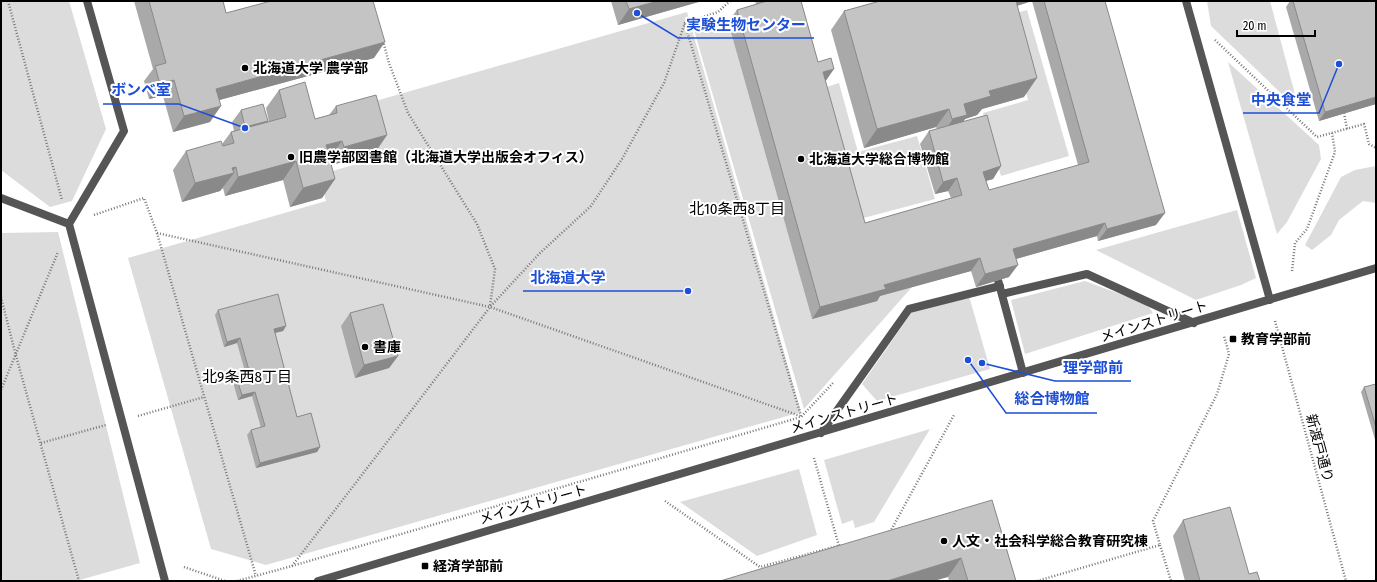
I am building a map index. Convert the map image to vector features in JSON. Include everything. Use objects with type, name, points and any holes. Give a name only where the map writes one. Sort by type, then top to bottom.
[{"type":"street","points":[[88,1],[124,131],[68,224],[165,581]]},
{"type":"street","points":[[1186,1],[1270,300]]},
{"type":"street","points":[[1,198],[68,224]]},
{"type":"street","name":"メインストリート","points":[[318,581],[1376,268]]},
{"type":"street","points":[[1002,294],[1087,274],[1194,323]]},
{"type":"street","points":[[821,433],[909,309],[999,283],[1023,373]]},
{"type":"path","points":[[1,390],[68,224],[8,1]]},
{"type":"path","points":[[685,24],[718,12],[730,1]]},
{"type":"path","points":[[292,566],[490,307],[539,254],[591,206],[622,159],[664,83],[685,24]]},
{"type":"path","points":[[685,24],[801,416]]},
{"type":"path","points":[[381,36],[389,63],[408,113],[477,224],[495,269],[490,307]]},
{"type":"path","points":[[1213,38],[1316,137],[1364,124],[1369,144],[1376,148]]},
{"type":"path","points":[[1344,113],[1347,129]]},
{"type":"path","points":[[1292,271],[1295,242],[1307,229],[1335,152],[1332,133]]},
{"type":"path","points":[[68,224],[144,198],[157,233],[256,576]]},
{"type":"path","points":[[157,233],[490,307],[801,416]]},
{"type":"path","points":[[1,297],[79,581]]},
{"type":"path","name":"新渡戸通り","points":[[1275,321],[1346,581]]},
{"type":"path","points":[[1171,581],[1153,521],[1217,394],[1229,354],[1224,336]]},
{"type":"path","points":[[883,534],[890,532],[954,415]]},
{"type":"path","points":[[238,581],[801,416]]},
{"type":"path","points":[[814,458],[839,546]]},
{"type":"path","points":[[665,501],[760,566],[846,544]]},
{"type":"path","points":[[1037,581],[1160,545]]},
{"type":"path","points":[[184,567],[226,581]]},
{"type":"shaded area","points":[[1,1],[69,1],[106,129],[72,201],[50,207],[1,170]]},
{"type":"shaded area","points":[[1207,1],[1270,1],[1296,98],[1287,99],[1211,26]]},
{"type":"shaded area","points":[[1027,10],[1069,156],[1001,176],[983,113],[1028,100],[1005,16]]},
{"type":"shaded area","points":[[687,12],[801,412],[266,565],[211,549],[128,258],[326,201],[319,175],[380,157],[365,104]]},
{"type":"shaded area","points":[[728,22],[812,319],[876,297],[912,287],[804,409],[694,30]]},
{"type":"shaded area","points":[[1228,62],[1319,145],[1321,159],[1287,222],[1277,234]]},
{"type":"shaded area","points":[[839,83],[858,152],[917,136],[935,199],[856,220],[820,89]]},
{"type":"shaded area","points":[[1376,166],[1376,203],[1363,201],[1339,220],[1331,235],[1312,250],[1305,245],[1341,177],[1355,170]]},
{"type":"shaded area","points":[[1237,210],[1256,278],[1241,285],[1196,300],[1096,250]]},
{"type":"shaded area","points":[[58,232],[140,563],[76,581],[1,581],[1,233]]},
{"type":"shaded area","points":[[1085,281],[1147,304],[1153,313],[1025,354],[1011,300]]},
{"type":"shaded area","points":[[969,296],[990,369],[877,401],[862,384],[912,312]]},
{"type":"shaded area","points":[[930,429],[874,522],[855,528],[853,520],[842,524],[824,460]]},
{"type":"shaded area","points":[[799,469],[817,535],[757,556],[680,502]]},
{"type":"building","name":"北海道大学 農学部","points":[[149,1],[223,1],[226,13],[271,1],[373,1],[385,42],[216,89],[221,106],[184,116],[174,80],[160,84],[155,66],[166,63]]},
{"type":"building","points":[[626,1],[658,1],[629,9]]},
{"type":"building","name":"北海道大学総合博物館","points":[[767,1],[801,1],[818,62],[831,58],[834,69],[823,72],[865,223],[962,195],[957,178],[943,182],[929,131],[987,115],[1001,166],[983,172],[989,190],[1089,162],[1044,1],[1105,1],[1165,213],[1107,229],[1105,223],[1013,249],[1018,265],[985,274],[980,258],[884,285],[886,289],[820,307],[737,10]]},
{"type":"building","points":[[880,1],[1016,1],[1037,78],[989,91],[991,96],[964,104],[967,115],[952,119],[949,109],[877,129],[844,11]]},
{"type":"building","points":[[1293,1],[1376,1],[1376,97],[1325,112]]},
{"type":"building","points":[[305,82],[315,119],[337,113],[336,106],[376,95],[387,135],[344,147],[342,141],[326,145],[335,179],[303,188],[296,161],[238,177],[236,167],[232,168],[234,173],[195,183],[186,151],[221,141],[223,146],[234,143],[231,132],[286,117],[279,90]]},
{"type":"building","points":[[263,104],[268,121],[245,127],[241,110]]},
{"type":"building","points":[[278,294],[286,326],[274,329],[297,417],[311,413],[320,447],[260,463],[251,430],[265,426],[255,392],[242,395],[236,377],[250,374],[240,338],[227,342],[218,310]]},
{"type":"building","points":[[383,304],[398,356],[364,365],[350,313]]},
{"type":"building","points":[[1376,384],[1376,427],[1364,387]]},
{"type":"building","points":[[992,500],[1016,581],[968,581],[961,558],[887,581],[720,581]]},
{"type":"building","points":[[1230,507],[1249,574],[1257,572],[1260,581],[1200,581],[1183,520]]},
{"type":"place","name":"実験生物センター","points":[[637,13]]},
{"type":"place","name":"中央食堂","points":[[1339,64]]},
{"type":"place","name":"北海道大学 農学部","points":[[245,68]]},
{"type":"place","name":"ボンベ室","points":[[245,128]]},
{"type":"place","name":"旧農学部図書館（北海道大学出版会オフィス）","points":[[291,157]]},
{"type":"place","name":"北海道大学総合博物館","points":[[801,159]]},
{"type":"place","name":"北海道大学","points":[[688,291]]},
{"type":"place","name":"教育学部前","points":[[1233,339]]},
{"type":"place","name":"書庫","points":[[365,347]]},
{"type":"place","name":"総合博物館","points":[[968,360]]},
{"type":"place","name":"理学部前","points":[[982,363]]},
{"type":"place","name":"人文・社会科学総合教育研究棟","points":[[944,541]]},
{"type":"place","name":"経済学部前","points":[[425,566]]},
{"type":"district","name":"北10条西8丁目","points":[[737,209]]},
{"type":"district","name":"北9条西8丁目","points":[[247,377]]}]
